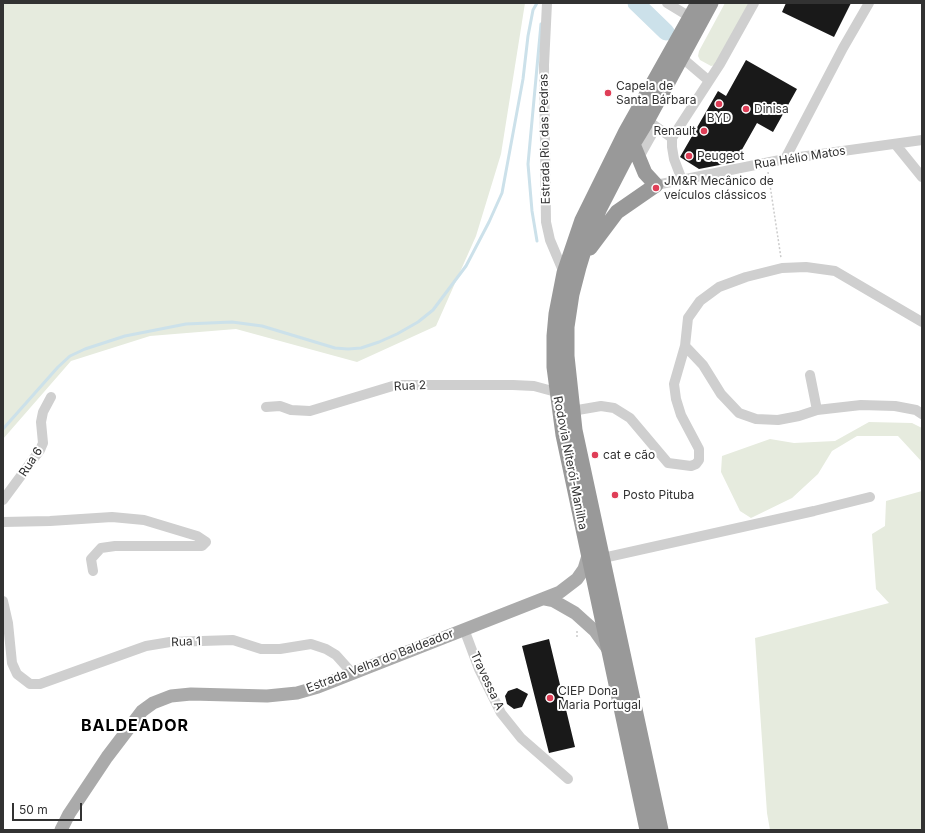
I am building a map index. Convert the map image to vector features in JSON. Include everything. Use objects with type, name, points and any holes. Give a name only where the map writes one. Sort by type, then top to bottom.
[{"type":"highway","name":"Rodovia Niterói-Manilha","points":[[647,830],[563,435],[556,392],[554,336],[557,306],[564,273],[582,220],[610,162],[698,3]]},
{"type":"highway","name":"Rodovia Niterói-Manilha","points":[[661,830],[572,412],[567,356],[567,327],[572,294],[579,267],[597,214],[633,144],[652,124],[681,56],[711,3]]},
{"type":"highway","points":[[579,267],[595,241],[617,212],[656,185],[645,173],[633,144]]},
{"type":"main road","name":"Estrada Velha do Baldeador","points":[[61,830],[69,814],[120,739],[142,711],[153,703],[171,696],[191,694],[267,696],[297,692],[318,687],[544,599],[570,586],[584,569],[588,556]]},
{"type":"main road","points":[[544,599],[554,601],[564,606],[585,622],[604,642],[610,655]]},
{"type":"street","name":"Estrada Rio das Pedras","points":[[547,3],[544,65],[546,222],[550,240],[564,273]]},
{"type":"street","points":[[668,3],[690,17]]},
{"type":"street","points":[[682,180],[674,159],[672,138],[708,80],[720,64],[754,3]]},
{"type":"street","points":[[785,159],[843,48],[869,3]]},
{"type":"street","points":[[681,56],[708,80]]},
{"type":"street","points":[[638,159],[652,124],[672,138]]},
{"type":"street","name":"Rua Hélio Matos","points":[[656,185],[785,159],[896,145],[922,140]]},
{"type":"street","points":[[896,145],[922,177]]},
{"type":"street","points":[[572,412],[601,406],[614,408],[630,418],[668,463],[691,466],[696,464],[700,460],[699,449],[681,415],[676,399],[674,384],[685,346],[688,318],[700,301],[719,288],[746,277],[782,268],[806,267],[835,271],[922,322]]},
{"type":"street","points":[[685,346],[703,365],[720,394],[739,413],[756,419],[778,420],[799,416],[817,410],[861,405],[895,406],[916,410],[922,414]]},
{"type":"street","points":[[810,375],[817,410]]},
{"type":"street","name":"Rua 2","points":[[266,407],[280,406],[291,410],[310,411],[396,385],[513,385],[534,386],[556,392]]},
{"type":"street","name":"Rua 6","points":[[3,500],[40,450],[43,443],[41,422],[43,412],[51,397]]},
{"type":"street","points":[[603,558],[870,497]]},
{"type":"street","points":[[3,522],[112,517],[144,520],[198,536],[206,542],[202,546],[115,546],[101,548],[91,559],[93,571]]},
{"type":"street","name":"Rua 1","points":[[3,601],[8,623],[12,663],[17,674],[30,684],[40,684],[146,646],[170,642],[233,640],[261,649],[280,649],[311,644],[326,649],[336,655],[353,674]]},
{"type":"street","name":"Travessa A","points":[[464,629],[479,669],[501,713],[521,738],[568,779]]},
{"type":"path","points":[[767,163],[782,268]]},
{"type":"shaded area","points":[[3,3],[525,3],[501,154],[476,236],[436,326],[357,362],[236,329],[150,336],[71,361],[3,439]]},
{"type":"shaded area","points":[[725,3],[751,3],[716,65],[711,66],[700,60],[698,56],[699,51]]},
{"type":"shaded area","points":[[869,422],[912,423],[922,428],[922,462],[898,436],[857,436],[832,451],[818,474],[792,498],[751,518],[740,511],[721,472],[722,456],[770,439],[794,443],[835,441]]},
{"type":"shaded area","points":[[922,491],[922,830],[770,830],[767,813],[755,638],[889,603],[876,589],[872,534],[885,526],[886,501]]},
{"type":"building","points":[[786,3],[851,3],[834,37],[782,12]]},
{"type":"building","name":"Dinisa","points":[[746,60],[797,89],[773,132],[757,123],[735,162],[699,169],[680,157],[718,91],[726,96]]},
{"type":"building","points":[[549,639],[575,747],[549,753],[522,646]]},
{"type":"building","points":[[517,688],[528,694],[522,707],[514,709],[507,704],[505,696],[508,691]]},
{"type":"waterway","points":[[3,429],[58,367],[70,356],[85,349],[125,336],[186,324],[232,322],[262,326],[335,348],[348,349],[361,348],[379,342],[418,322],[433,310],[466,266],[502,193],[523,79],[528,36],[533,10],[537,3]]},
{"type":"waterway","points":[[636,3],[666,32]]},
{"type":"waterway","points":[[537,241],[532,211],[528,164],[541,24]]},
{"type":"place","name":"Capela de Santa Bárbara","points":[[608,93]]},
{"type":"place","name":"BYD","points":[[719,104]]},
{"type":"place","name":"Dinisa","points":[[746,109]]},
{"type":"place","name":"Renault","points":[[704,131]]},
{"type":"place","name":"Peugeot","points":[[689,156]]},
{"type":"place","name":"JM&R Mecânico de veículos clássicos","points":[[656,188]]},
{"type":"place","name":"cat e cão","points":[[595,455]]},
{"type":"place","name":"Posto Pituba","points":[[615,495]]},
{"type":"place","name":"CIEP Dona Maria Portugal","points":[[550,698]]},
{"type":"district","name":"BALDEADOR","points":[[135,726]]}]
